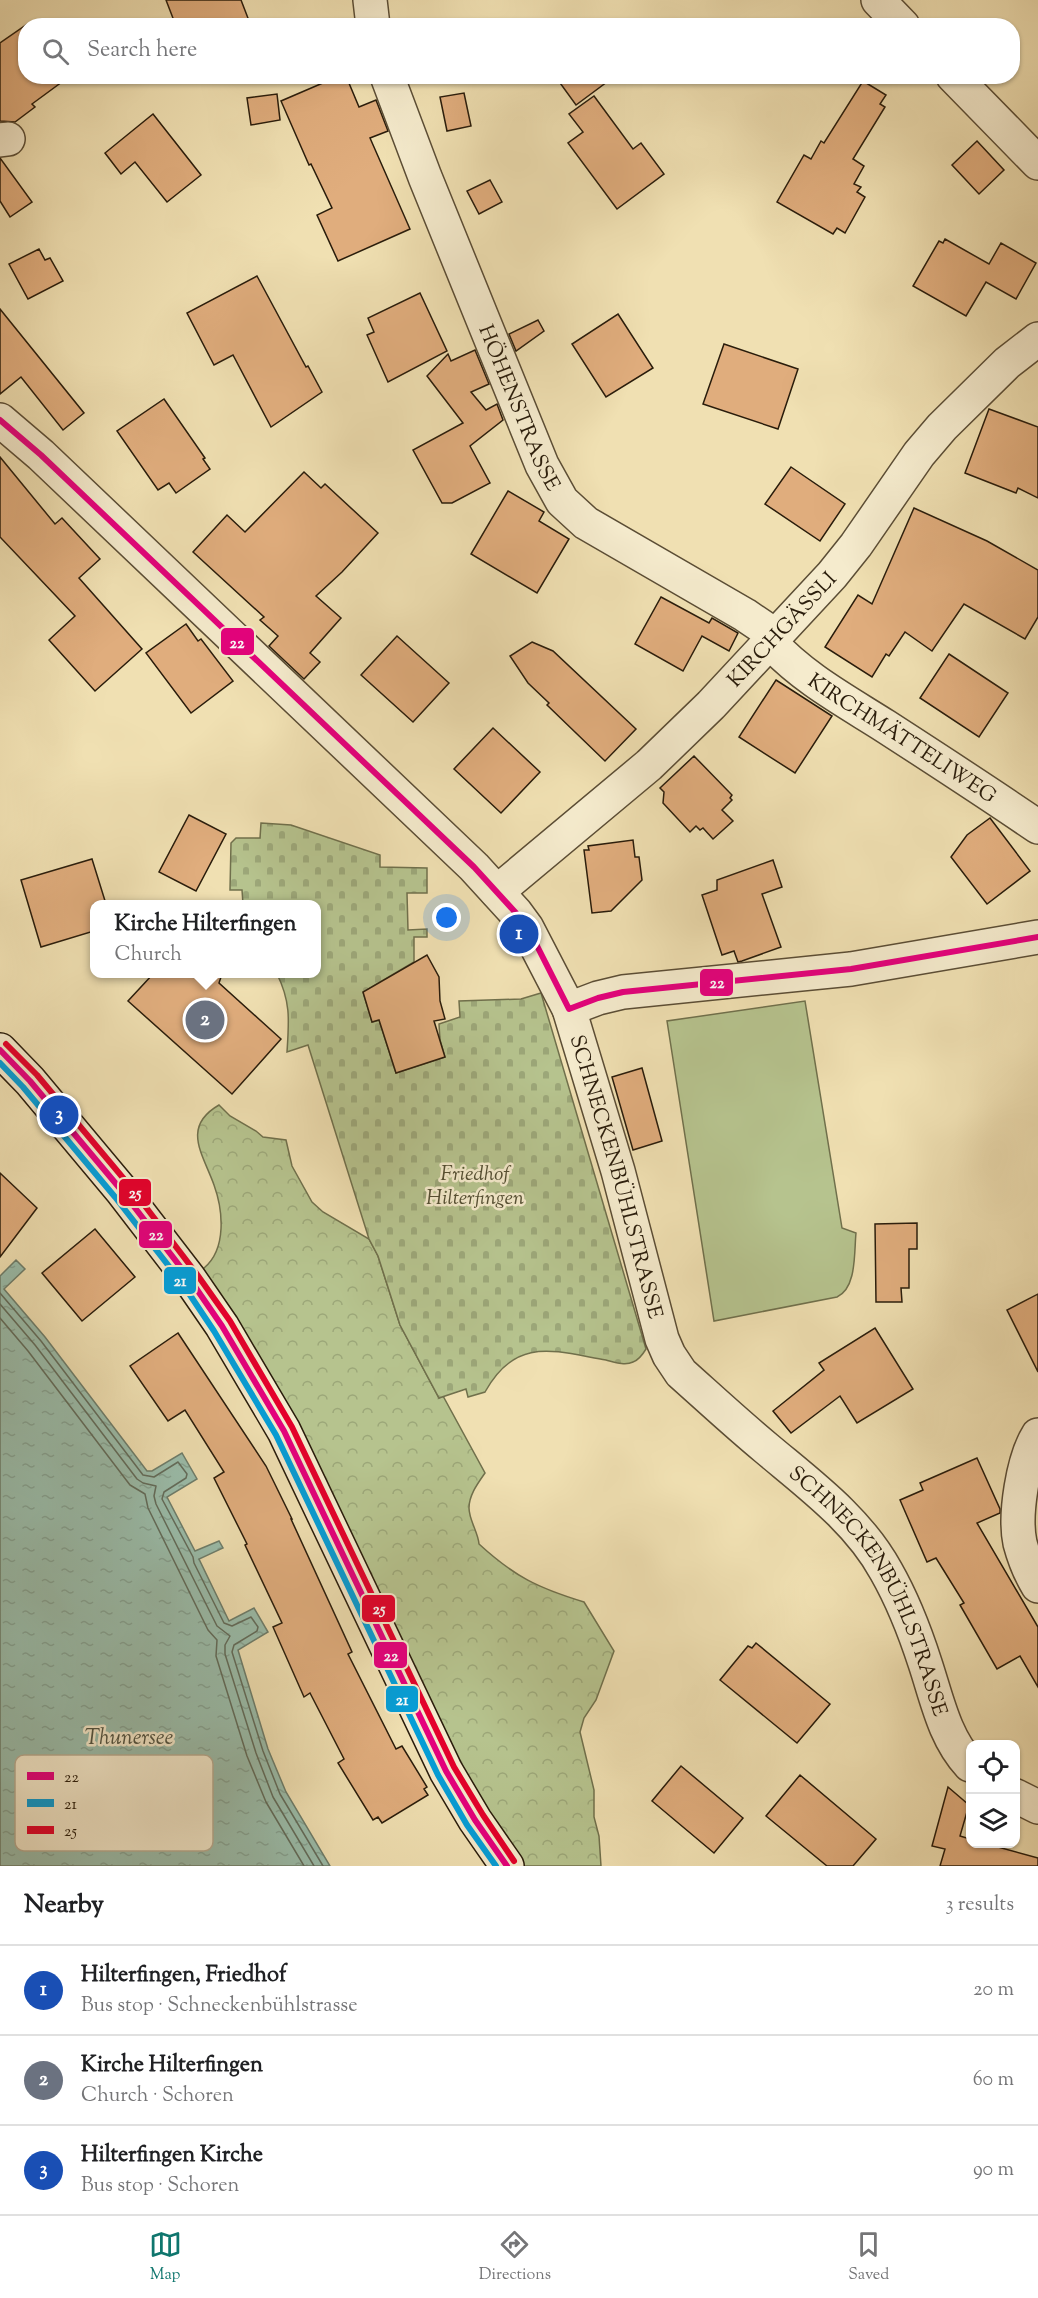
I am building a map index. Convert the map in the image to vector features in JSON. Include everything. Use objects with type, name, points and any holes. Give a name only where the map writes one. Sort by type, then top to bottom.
[{"type":"street","points":[[370,0],[372,18]]},
{"type":"street","points":[[878,0],[895,18]]},
{"type":"street","name":"HÖHENSTRASSE","points":[[390,84],[425,177],[542,465],[562,501],[585,523],[745,615],[773,639]]},
{"type":"street","points":[[961,84],[1038,163]]},
{"type":"street","name":"KIRCHGÄSSLI","points":[[497,892],[649,765],[711,705],[850,552],[919,454],[942,427],[1007,363],[1038,339]]},
{"type":"street","name":"SCHNECKENBÜHLSTRASSE","points":[[0,420],[67,479],[443,837],[497,892],[530,932],[568,1009],[618,1171],[661,1336],[669,1355],[681,1373],[822,1494],[862,1533],[874,1550],[901,1601],[925,1661],[942,1717],[959,1753],[966,1761]]},
{"type":"street","name":"KIRCHMÄTTELIWEG","points":[[773,639],[789,663],[820,686],[975,784],[1038,827]]},
{"type":"street","points":[[568,1009],[623,992],[830,972],[1038,937]]},
{"type":"street","points":[[0,1050],[30,1081],[122,1191],[189,1278],[222,1326],[284,1431],[446,1771],[475,1820],[507,1866]]},
{"type":"street","points":[[1038,1435],[1027,1463],[1018,1514],[1020,1542],[1031,1575],[1038,1586]]},
{"type":"street","points":[[1020,1798],[1038,1807]]},
{"type":"green space","name":"Friedhof Hilterfingen","points":[[261,823],[291,825],[380,855],[380,867],[427,868],[427,893],[407,893],[408,930],[427,929],[427,937],[414,937],[414,962],[363,992],[372,1022],[379,1020],[396,1073],[445,1057],[440,1040],[439,1024],[460,1017],[459,1001],[521,999],[541,993],[646,1349],[637,1360],[623,1364],[570,1353],[538,1352],[523,1355],[510,1362],[497,1374],[485,1392],[468,1397],[466,1389],[439,1398],[400,1325],[378,1256],[369,1239],[308,1045],[287,1052],[287,1003],[279,978],[321,978],[321,900],[243,900],[242,890],[230,890],[231,843],[236,838],[260,838]]},
{"type":"green space","points":[[805,1001],[842,1228],[856,1233],[851,1278],[848,1286],[837,1297],[714,1321],[667,1021]]},
{"type":"green space","points":[[219,1105],[230,1116],[263,1137],[286,1140],[292,1166],[312,1202],[323,1212],[369,1239],[378,1256],[400,1325],[439,1398],[443,1396],[485,1473],[474,1489],[469,1503],[470,1517],[479,1544],[504,1565],[528,1580],[553,1592],[584,1602],[614,1651],[596,1700],[584,1718],[580,1732],[594,1790],[594,1817],[599,1836],[601,1866],[507,1866],[189,1278],[211,1260],[220,1240],[221,1217],[217,1195],[198,1142],[201,1122],[207,1113]]},
{"type":"water","name":"Thunersee","points":[[16,1260],[25,1269],[4,1289],[45,1337],[147,1471],[152,1471],[182,1453],[197,1479],[167,1497],[195,1551],[219,1541],[223,1548],[199,1559],[229,1621],[254,1608],[268,1632],[238,1650],[268,1749],[286,1792],[330,1866],[0,1866],[0,1276]]},
{"type":"building","points":[[166,0],[241,0],[248,18],[173,18]]},
{"type":"building","points":[[18,31],[18,84],[59,84],[32,104],[35,107],[15,122],[0,121],[0,43]]},
{"type":"building","points":[[320,84],[349,84],[359,107],[376,100],[388,131],[370,138],[410,229],[338,261],[317,215],[332,208],[311,164],[309,165],[281,101]]},
{"type":"building","points":[[561,84],[604,84],[576,105]]},
{"type":"building","points":[[861,84],[868,84],[886,95],[880,104],[885,107],[853,159],[864,166],[854,184],[861,187],[857,192],[865,197],[845,233],[837,228],[833,234],[777,202],[804,155],[811,159],[821,141],[824,143]]},
{"type":"building","points":[[464,93],[471,126],[447,131],[440,97]]},
{"type":"building","points":[[277,94],[280,120],[251,125],[247,98]]},
{"type":"building","points":[[594,96],[633,149],[641,143],[664,174],[617,209],[568,143],[583,132],[569,114]]},
{"type":"building","points":[[153,114],[201,175],[167,202],[135,162],[121,174],[105,153]]},
{"type":"building","points":[[977,141],[1004,170],[979,194],[952,165]]},
{"type":"building","points":[[0,158],[32,202],[10,217],[0,201]]},
{"type":"building","points":[[490,180],[502,202],[479,214],[467,191]]},
{"type":"building","points":[[945,239],[989,264],[1001,243],[1036,263],[1016,299],[986,282],[966,316],[913,286],[939,241],[943,243]]},
{"type":"building","points":[[39,249],[45,260],[50,258],[63,281],[28,299],[9,264]]},
{"type":"building","points":[[257,276],[322,392],[271,427],[233,355],[214,365],[187,313]]},
{"type":"building","points":[[420,293],[447,351],[388,382],[367,335],[374,332],[368,318]]},
{"type":"building","points":[[0,309],[84,413],[63,430],[21,377],[0,394]]},
{"type":"building","points":[[618,314],[653,368],[606,397],[572,344]]},
{"type":"building","points":[[538,320],[544,331],[516,351],[509,334]]},
{"type":"building","points":[[724,344],[798,369],[778,429],[703,404]]},
{"type":"building","points":[[475,350],[489,384],[471,392],[486,410],[497,404],[503,420],[470,446],[490,483],[452,503],[442,503],[413,450],[463,423],[427,376],[448,354],[451,361]]},
{"type":"building","points":[[164,399],[205,458],[203,459],[210,469],[176,493],[169,483],[158,490],[117,431]]},
{"type":"building","points":[[989,409],[1038,427],[1038,498],[1018,488],[1016,493],[965,473]]},
{"type":"building","points":[[0,457],[55,524],[62,518],[100,559],[79,578],[142,649],[95,691],[49,640],[75,616],[0,537]]},
{"type":"building","points":[[791,467],[845,504],[820,541],[765,504]]},
{"type":"building","points":[[304,472],[321,488],[325,484],[378,533],[316,596],[341,618],[310,653],[320,662],[304,679],[269,646],[278,636],[260,620],[264,617],[193,552],[227,515],[245,532]]},
{"type":"building","points":[[508,491],[544,512],[539,521],[569,539],[537,593],[471,554]]},
{"type":"building","points":[[914,508],[987,541],[1038,570],[1038,617],[1025,639],[964,604],[932,651],[905,632],[889,656],[886,654],[872,677],[825,647],[858,595],[872,604]]},
{"type":"building","points":[[661,597],[709,623],[712,618],[738,633],[729,651],[702,636],[683,671],[635,644]]},
{"type":"building","points":[[186,624],[198,641],[201,639],[233,681],[191,713],[146,653]]},
{"type":"building","points":[[397,636],[449,683],[413,722],[361,675]]},
{"type":"building","points":[[532,642],[553,651],[636,729],[605,761],[547,705],[549,703],[528,683],[510,656]]},
{"type":"building","points":[[949,654],[1008,693],[979,737],[920,698]]},
{"type":"building","points":[[776,680],[832,716],[795,773],[739,737]]},
{"type":"building","points":[[493,728],[540,772],[501,813],[454,769]]},
{"type":"building","points":[[694,756],[732,795],[730,798],[732,800],[722,810],[733,821],[713,839],[703,828],[700,830],[696,826],[690,832],[663,803],[664,792],[660,788]]},
{"type":"building","points":[[189,815],[226,834],[196,891],[159,872]]},
{"type":"building","points":[[990,818],[1030,871],[987,904],[951,857],[967,835]]},
{"type":"building","points":[[633,840],[635,857],[639,857],[642,880],[611,911],[592,913],[584,850],[589,850],[588,846]]},
{"type":"building","points":[[92,859],[105,900],[90,900],[90,932],[41,947],[21,880]]},
{"type":"building","points":[[773,860],[782,887],[762,894],[781,947],[738,962],[734,951],[722,955],[702,895],[717,890],[717,880]]},
{"type":"building","points":[[427,955],[439,977],[440,1001],[445,1019],[434,1021],[445,1057],[396,1073],[379,1020],[372,1022],[363,992]]},
{"type":"building","points":[[149,978],[221,978],[219,983],[281,1039],[232,1094],[128,1001]]},
{"type":"building","points":[[642,1068],[662,1141],[633,1150],[612,1077]]},
{"type":"building","points":[[0,1173],[37,1208],[0,1257]]},
{"type":"building","points":[[917,1223],[917,1249],[909,1249],[909,1288],[901,1288],[902,1302],[876,1302],[875,1224]]},
{"type":"building","points":[[95,1229],[135,1277],[82,1321],[42,1273]]},
{"type":"building","points":[[1038,1294],[1038,1372],[1007,1310]]},
{"type":"building","points":[[875,1328],[913,1389],[857,1423],[840,1396],[791,1433],[773,1411],[824,1370],[819,1363]]},
{"type":"building","points":[[178,1333],[266,1466],[352,1652],[348,1654],[396,1749],[402,1746],[427,1787],[424,1789],[428,1795],[382,1823],[378,1817],[373,1820],[338,1763],[344,1759],[310,1693],[304,1697],[273,1627],[282,1623],[245,1545],[247,1544],[214,1478],[224,1472],[185,1410],[168,1421],[130,1366]]},
{"type":"building","points":[[977,1458],[1000,1513],[977,1523],[1038,1627],[1038,1687],[1020,1656],[997,1669],[960,1605],[964,1603],[936,1558],[927,1562],[900,1500],[923,1490],[920,1483]]},
{"type":"building","points":[[756,1643],[830,1704],[797,1743],[720,1680],[748,1646],[752,1648]]},
{"type":"building","points":[[681,1766],[743,1818],[714,1853],[652,1801]]},
{"type":"building","points":[[800,1775],[876,1839],[853,1866],[827,1866],[766,1816]]},
{"type":"building","points":[[948,1787],[966,1802],[966,1815],[960,1836],[966,1838],[966,1848],[1002,1848],[1038,1858],[1038,1866],[940,1866],[945,1849],[932,1846]]},
{"type":"transit line","name":"22","points":[[0,420],[41,455],[474,867],[530,932],[569,1009],[623,992],[851,969],[1038,937]]},
{"type":"transit line","name":"25","points":[[6,1044],[37,1075],[129,1185],[230,1321],[292,1427],[454,1767],[514,1861]]},
{"type":"transit line","name":"22","points":[[0,1050],[30,1081],[122,1191],[189,1278],[222,1326],[284,1431],[446,1771],[475,1820],[507,1866]]},
{"type":"transit line","name":"21","points":[[0,1063],[23,1087],[115,1197],[182,1283],[214,1331],[276,1435],[438,1775],[467,1825],[496,1866]]},
{"type":"place","name":"Hilterfingen, Friedhof","points":[[519,934]]},
{"type":"place","name":"Kirche Hilterfingen","points":[[205,1020]]},
{"type":"place","name":"Hilterfingen Kirche","points":[[59,1115]]}]
